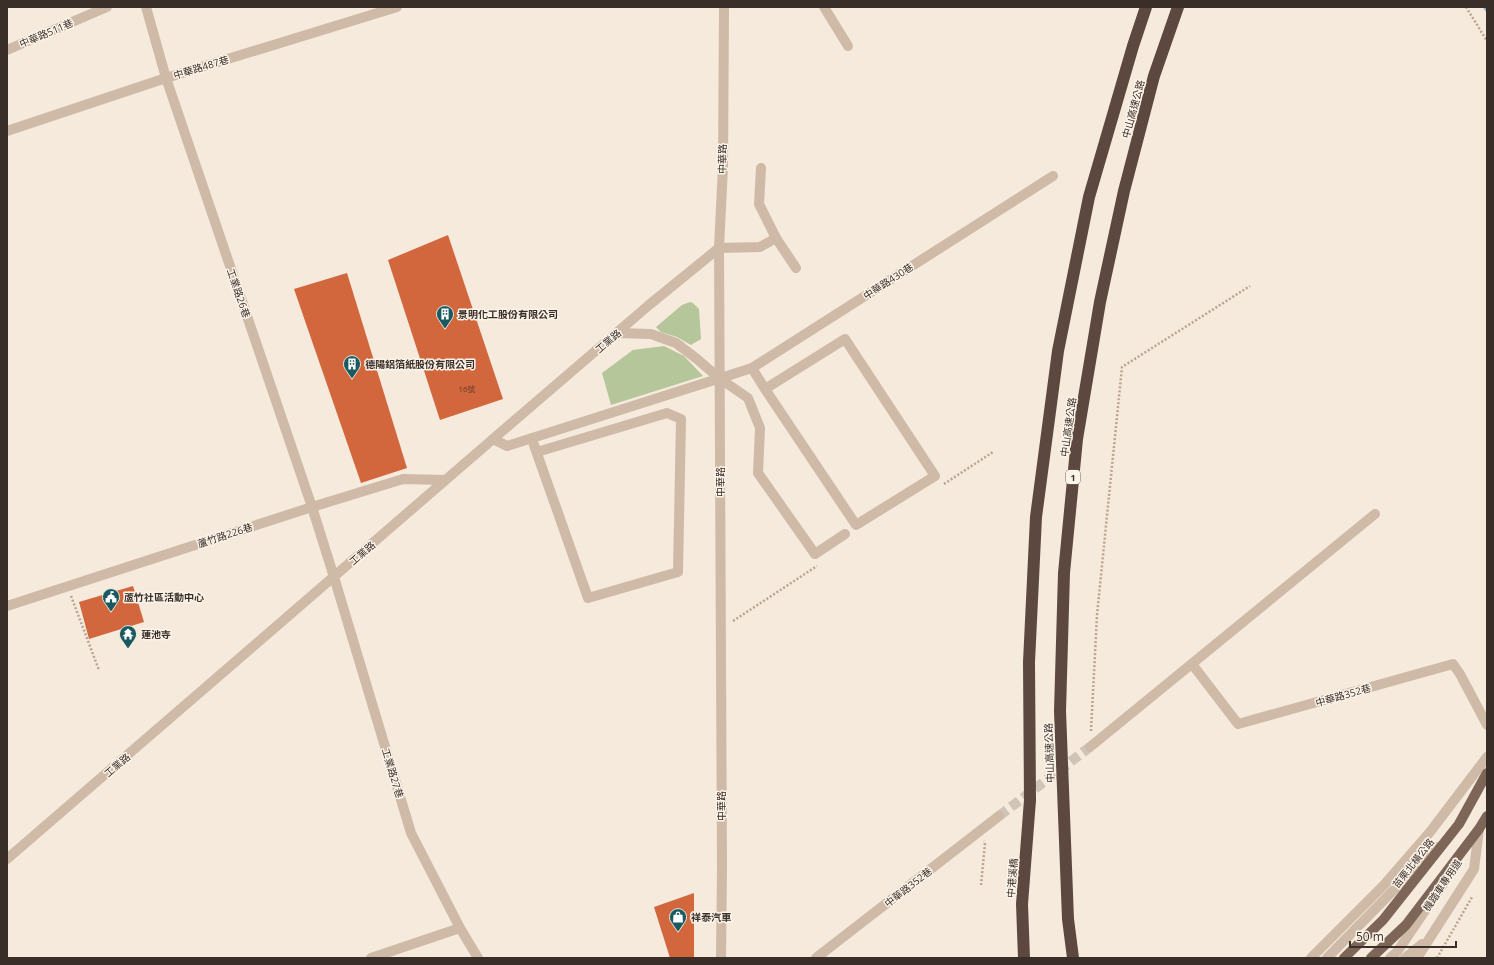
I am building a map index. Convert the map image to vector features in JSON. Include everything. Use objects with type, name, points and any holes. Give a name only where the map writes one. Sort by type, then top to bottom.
[{"type":"highway","name":"中山高速公路","points":[[1030,800],[1029,662],[1036,517],[1058,351],[1088,197],[1146,7]]},
{"type":"highway","name":"中山高速公路","points":[[1073,958],[1068,919],[1060,711],[1064,573],[1077,439],[1100,302],[1124,191],[1154,76],[1178,7]]},
{"type":"highway","name":"中港溪橋","points":[[1024,958],[1022,904],[1030,800]]},
{"type":"main road","name":"苗栗北橫公路","points":[[1344,958],[1383,920],[1459,824],[1487,773]]},
{"type":"main road","points":[[1371,958],[1406,925],[1479,829],[1487,816]]},
{"type":"street","name":"中華路511巷","points":[[7,50],[107,7]]},
{"type":"street","name":"工業路26巷","points":[[146,7],[166,78],[312,507],[334,578]]},
{"type":"street","name":"中華路487巷","points":[[7,131],[166,78],[397,7]]},
{"type":"street","name":"中華路","points":[[721,958],[719,248],[723,167],[724,7]]},
{"type":"street","points":[[824,7],[848,46]]},
{"type":"street","points":[[761,168],[759,204],[776,238],[796,268]]},
{"type":"street","name":"中華路430巷","points":[[493,439],[507,446],[752,368],[1053,176]]},
{"type":"street","points":[[719,248],[760,248],[776,238]]},
{"type":"street","name":"工業路","points":[[7,859],[334,578],[445,480],[719,248]]},
{"type":"street","points":[[617,333],[651,334],[676,343],[719,378],[748,398],[760,428],[758,473],[815,554],[845,534]]},
{"type":"street","points":[[752,368],[765,389],[856,525],[935,476],[845,340],[765,389]]},
{"type":"street","points":[[532,438],[588,598],[678,572],[681,419],[667,413],[537,452]]},
{"type":"street","name":"蘆竹路226巷","points":[[7,606],[312,507],[404,479],[445,480]]},
{"type":"street","points":[[1090,747],[1375,514]]},
{"type":"street","name":"工業路27巷","points":[[334,578],[411,833],[460,928],[478,958]]},
{"type":"street","name":"中華路352巷","points":[[1192,664],[1238,724],[1453,664],[1460,674],[1487,725]]},
{"type":"street","points":[[1311,958],[1384,885],[1430,832],[1487,757]]},
{"type":"street","name":"中華路352巷","points":[[816,958],[999,816]]},
{"type":"street","points":[[1327,958],[1459,824]]},
{"type":"street","points":[[1417,958],[1429,937],[1474,869],[1479,829]]},
{"type":"street","name":"機踏車專用道","points":[[1390,958],[1397,952],[1479,829]]},
{"type":"street","points":[[371,958],[460,928]]},
{"type":"street","points":[[1405,958],[1429,937]]},
{"type":"path","points":[[1466,7],[1487,41]]},
{"type":"path","points":[[1090,747],[1097,616],[1122,368],[1250,286]]},
{"type":"path","points":[[940,486],[993,452]]},
{"type":"path","points":[[720,629],[820,564]]},
{"type":"path","points":[[67,586],[99,670]]},
{"type":"path","points":[[979,831],[985,843],[981,885]]},
{"type":"path","points":[[1437,958],[1476,891]]},
{"type":"green space","points":[[690,302],[699,309],[701,339],[691,345],[677,337],[661,332],[656,327],[682,305]]},
{"type":"green space","points":[[664,346],[684,356],[703,376],[611,405],[602,373],[633,350]]},
{"type":"building","name":"景明化工股份有限公司","points":[[448,235],[503,399],[440,420],[388,260]]},
{"type":"building","name":"德陽鋁箔紙股份有限公司","points":[[347,273],[407,468],[361,483],[294,289]]},
{"type":"building","name":"蘆竹社區活動中心","points":[[133,586],[144,622],[89,639],[79,602]]},
{"type":"building","name":"祥泰汽車","points":[[694,893],[694,958],[670,958],[654,907]]},
{"type":"tunnel","points":[[999,816],[1090,747]]},
{"type":"place","name":"景明化工股份有限公司","points":[[445,329]]},
{"type":"place","name":"德陽鋁箔紙股份有限公司","points":[[352,379]]},
{"type":"place","name":"蘆竹社區活動中心","points":[[111,612]]},
{"type":"place","name":"蓮池寺","points":[[128,649]]},
{"type":"place","name":"祥泰汽車","points":[[678,932]]}]
